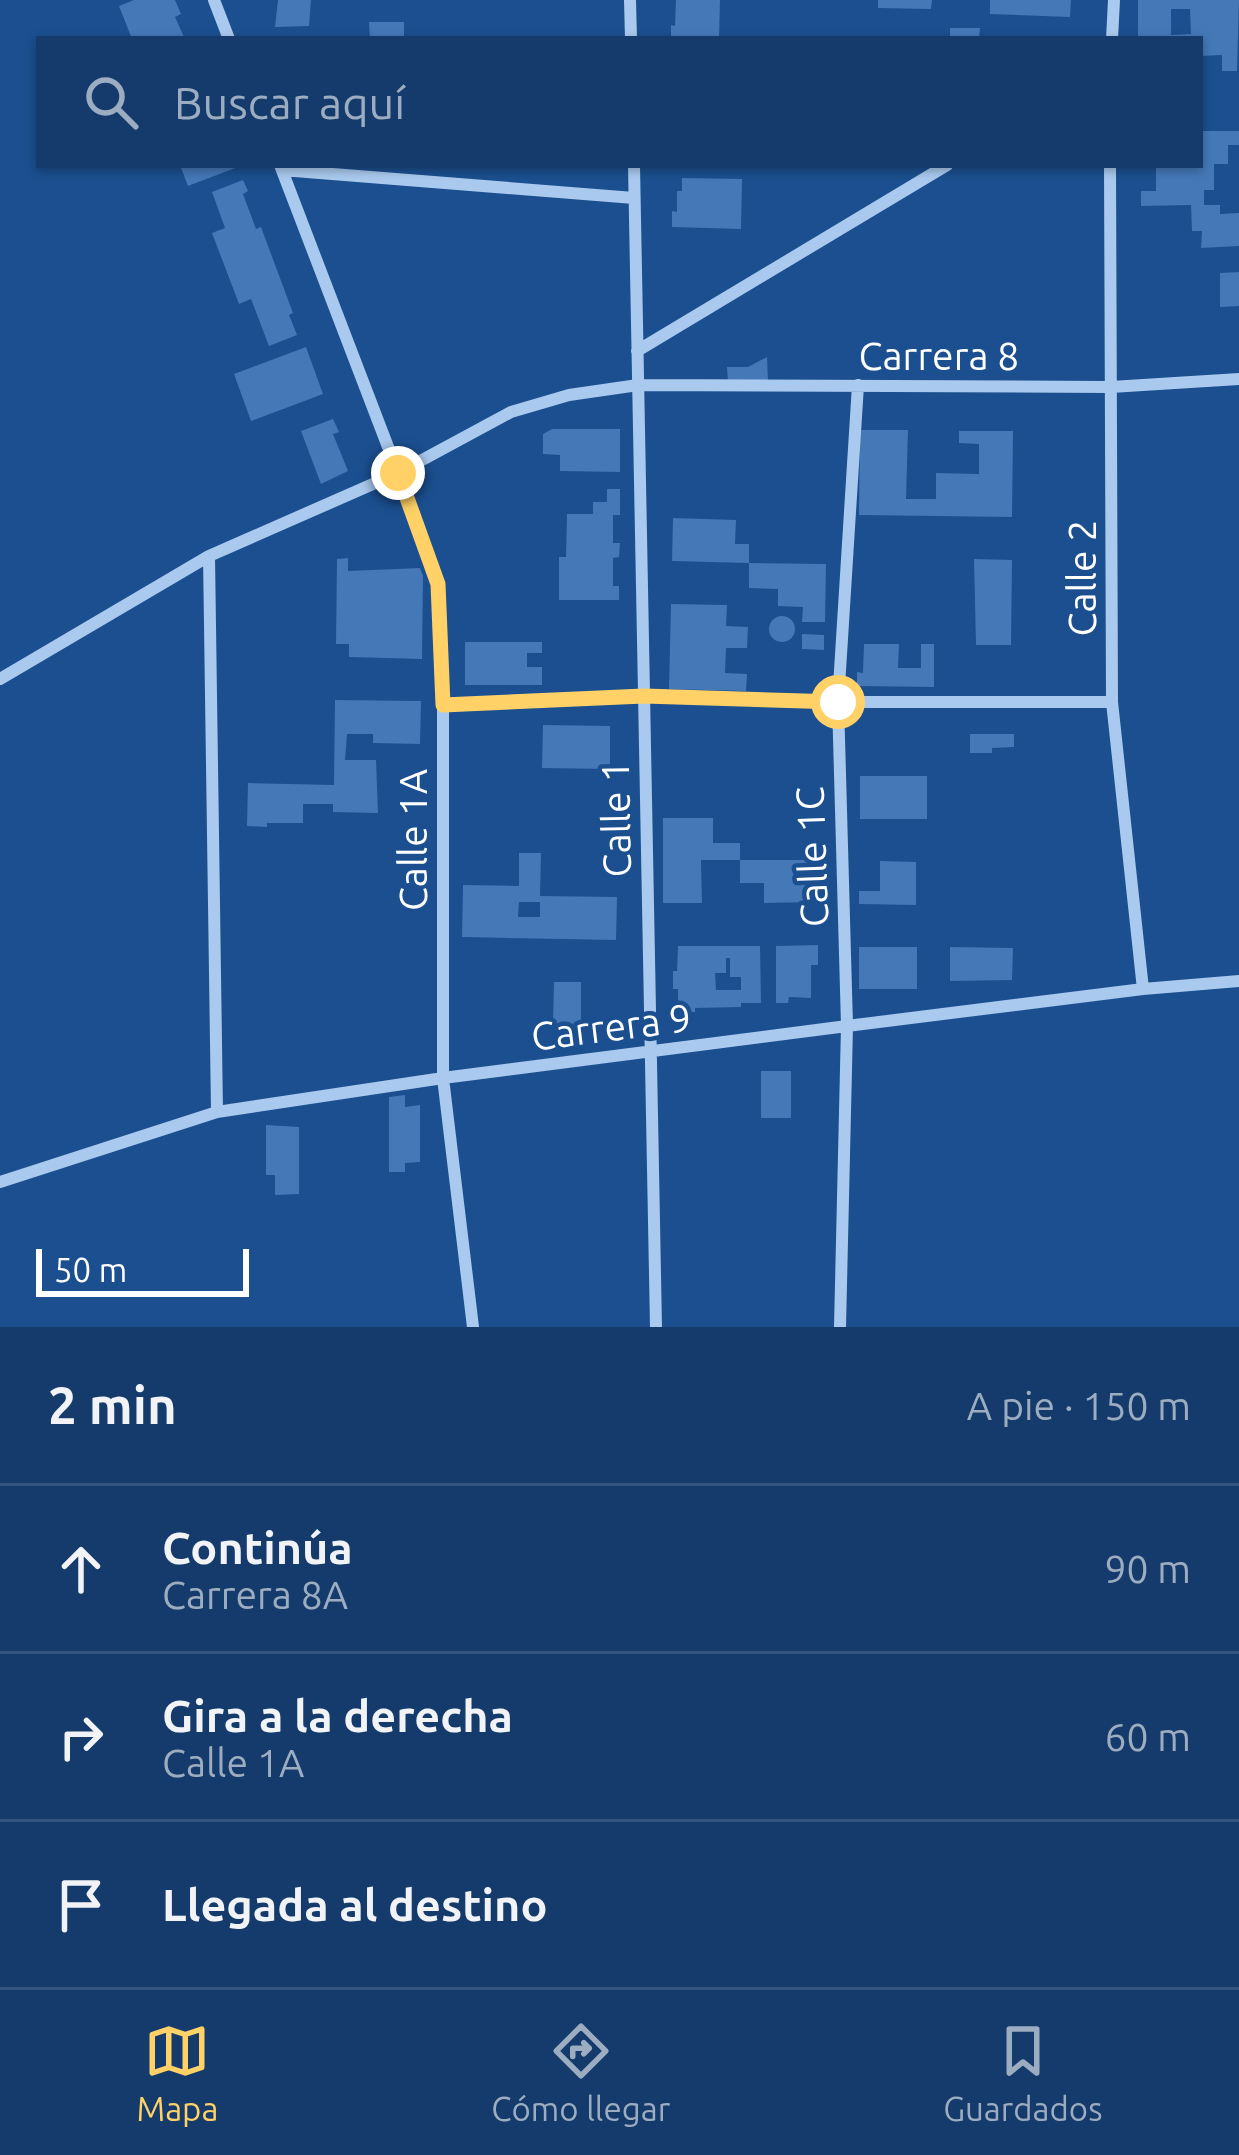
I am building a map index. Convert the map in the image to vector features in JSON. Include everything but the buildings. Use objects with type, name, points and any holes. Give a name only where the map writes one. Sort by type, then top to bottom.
[{"type":"street","points":[[214,0],[229,36]]},
{"type":"street","points":[[631,0],[631,36]]},
{"type":"street","points":[[1112,36],[1114,0]]},
{"type":"street","points":[[281,168],[634,198]]},
{"type":"street","name":"Calle 1A","points":[[281,168],[438,584],[443,705],[443,1078],[473,1327]]},
{"type":"street","name":"Calle 1","points":[[634,168],[656,1327]]},
{"type":"street","points":[[637,351],[942,168]]},
{"type":"street","name":"Calle 2","points":[[1110,168],[1112,702],[1143,989]]},
{"type":"street","name":"Carrera 8","points":[[638,385],[1111,387],[1239,379]]},
{"type":"street","points":[[0,679],[209,556],[398,473],[511,412],[568,395],[638,385]]},
{"type":"street","name":"Calle 1C","points":[[840,1327],[847,1026],[838,702],[858,385]]},
{"type":"street","points":[[209,556],[217,1112]]},
{"type":"street","points":[[443,705],[644,696],[1112,702]]},
{"type":"street","name":"Carrera 9","points":[[0,1182],[217,1112],[847,1026],[1239,981]]},
{"type":"route","points":[[398,473],[438,584],[443,705],[644,696],[838,702]]}]
